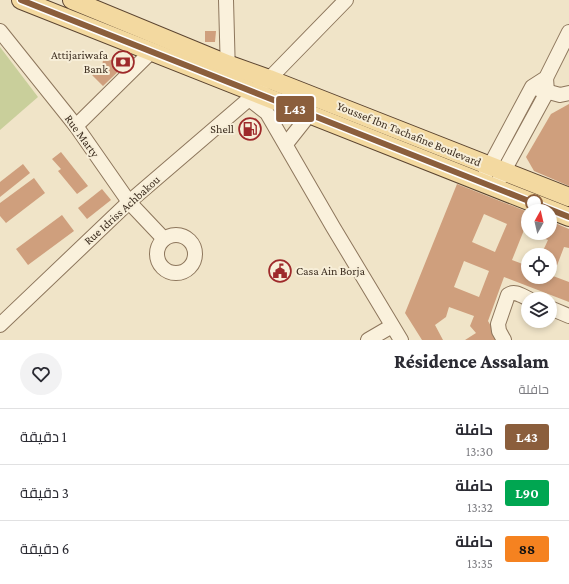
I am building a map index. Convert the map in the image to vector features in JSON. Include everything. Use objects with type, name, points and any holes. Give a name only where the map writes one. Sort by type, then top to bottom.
[{"type":"main road","name":"Youssef Ibn Tachafine Boulevard","points":[[21,0],[229,82],[251,95],[309,115],[569,216]]},
{"type":"main road","name":"Youssef Ibn Tachafine Boulevard","points":[[72,0],[227,64],[269,79],[569,197]]},
{"type":"street","points":[[226,0],[227,64],[229,82]]},
{"type":"street","name":"Rue Idriss Achbakou","points":[[0,325],[129,202],[269,79],[333,6],[346,0]]},
{"type":"street","name":"Rue Marty","points":[[0,31],[76,126],[129,202],[164,239]]},
{"type":"street","points":[[496,169],[546,85],[569,32]]},
{"type":"street","points":[[76,126],[151,52]]},
{"type":"street","points":[[488,185],[532,87],[546,85],[560,95],[569,93]]},
{"type":"street","points":[[251,95],[267,113],[286,144],[333,227],[401,340]]},
{"type":"street","points":[[286,144],[309,115]]},
{"type":"street","points":[[504,340],[499,331],[498,324],[508,295],[516,293],[521,295]]},
{"type":"street","points":[[557,311],[569,316]]},
{"type":"street","points":[[368,340],[392,326]]},
{"type":"green space","points":[[0,47],[38,97],[0,130]]},
{"type":"building","points":[[205,31],[216,31],[215,42],[205,42]]},
{"type":"building","points":[[124,57],[125,65],[103,86],[92,75],[99,70],[102,73],[107,68],[102,67],[103,60],[107,61]]},
{"type":"building","points":[[569,104],[569,186],[534,171],[526,157],[551,114]]},
{"type":"building","points":[[61,152],[88,186],[77,194],[58,171],[61,169],[52,159]]},
{"type":"building","points":[[23,164],[30,173],[0,197],[0,182]]},
{"type":"building","points":[[34,178],[45,193],[6,223],[0,216],[0,203]]},
{"type":"building","points":[[457,184],[521,209],[521,238],[512,260],[521,263],[521,284],[504,277],[488,321],[499,340],[465,340],[476,333],[470,326],[474,316],[449,307],[446,317],[435,325],[443,340],[422,340],[405,313]],"holes":[[[484,214],[507,224],[495,252],[472,242]],[[464,261],[489,271],[479,297],[454,287]]]},
{"type":"building","points":[[102,189],[111,200],[87,219],[78,208]]},
{"type":"building","points":[[62,215],[74,231],[28,265],[16,249]]},
{"type":"building","points":[[557,224],[569,229],[569,248],[564,247],[557,265],[557,248],[544,248],[548,240],[557,240]]},
{"type":"building","points":[[557,278],[569,282],[569,302],[557,297],[557,292],[543,292],[522,284],[557,284]]},
{"type":"bus line","name":"L43","points":[[21,0],[569,217]]},
{"type":"place","name":"Attijariwafa Bank","points":[[123,62]]},
{"type":"place","name":"Shell","points":[[250,129]]},
{"type":"place","name":"Casa Ain Borja","points":[[280,271]]}]
